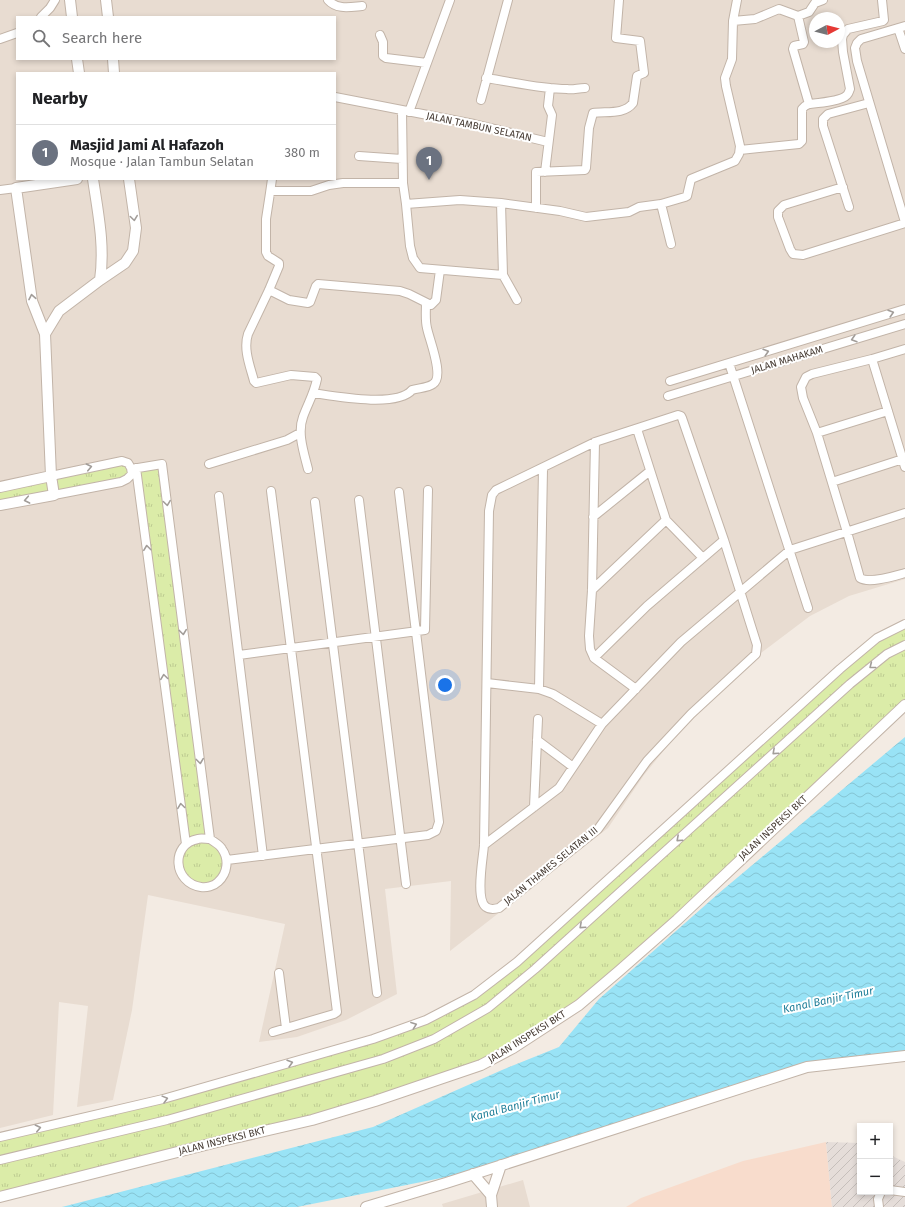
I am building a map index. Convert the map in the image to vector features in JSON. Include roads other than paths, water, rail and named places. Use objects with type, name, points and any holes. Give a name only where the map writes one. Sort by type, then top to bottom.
[{"type":"street","points":[[42,16],[55,0]]},
{"type":"street","points":[[70,0],[72,16]]},
{"type":"street","points":[[106,0],[108,16]]},
{"type":"street","points":[[328,0],[332,4],[345,8],[362,6]]},
{"type":"street","points":[[450,0],[427,63],[405,111],[402,183],[406,204],[410,246],[413,258],[420,268],[503,275]]},
{"type":"street","points":[[480,100],[508,0]]},
{"type":"street","points":[[536,208],[536,173],[585,170],[589,128],[593,113],[623,110],[631,106],[633,103],[637,76],[644,74],[640,41],[616,39],[619,0]]},
{"type":"street","points":[[406,204],[460,200],[502,203],[586,217],[627,212],[639,207],[661,204],[686,197],[691,179],[734,161],[740,150],[725,78],[732,59],[733,21],[737,0]]},
{"type":"street","points":[[733,21],[755,19],[779,9],[798,16],[810,12],[815,3],[823,0]]},
{"type":"street","points":[[740,150],[799,144],[802,141],[802,109],[809,104],[836,100],[845,97],[848,94],[850,89],[843,52],[843,35],[848,29],[883,21],[882,0]]},
{"type":"street","points":[[798,16],[804,43],[794,46],[793,49],[809,104]]},
{"type":"street","points":[[842,187],[784,205],[778,211],[778,217],[793,254],[802,255],[905,222],[869,103],[857,61],[855,48],[857,42],[861,40],[902,27],[905,49]]},
{"type":"street","points":[[0,39],[16,32]]},
{"type":"street","points":[[380,35],[383,42],[383,56],[386,58],[427,63]]},
{"type":"street","points":[[77,60],[78,72]]},
{"type":"street","points":[[113,60],[114,72]]},
{"type":"street","points":[[486,78],[569,90],[585,88]]},
{"type":"street","points":[[545,172],[552,115],[548,106],[550,88]]},
{"type":"street","name":"JALAN TAMBUN SELATAN","points":[[336,97],[474,124],[548,142]]},
{"type":"street","points":[[849,207],[823,126],[823,119],[828,114],[869,103]]},
{"type":"street","points":[[359,156],[402,159]]},
{"type":"street","points":[[0,190],[70,180]]},
{"type":"street","points":[[93,180],[102,251],[100,280]]},
{"type":"street","points":[[45,334],[59,311],[100,280],[126,263],[133,251],[136,228],[129,180]]},
{"type":"street","points":[[272,180],[266,220],[266,252],[268,256],[280,264],[248,334],[246,349],[254,381],[258,383],[291,375],[316,377],[317,379],[313,393],[302,418],[300,433],[308,469]]},
{"type":"street","points":[[270,193],[273,191],[312,191],[329,185],[343,183],[402,183]]},
{"type":"street","points":[[16,188],[32,301],[45,334],[51,476],[54,495]]},
{"type":"street","points":[[502,203],[503,275],[517,300]]},
{"type":"street","points":[[661,204],[671,244]]},
{"type":"street","points":[[269,290],[289,300],[309,303],[318,284],[400,291],[431,304],[436,300],[440,270]]},
{"type":"street","points":[[313,393],[360,400],[394,398],[412,390],[432,385],[436,380],[438,373],[434,350],[427,326],[426,303]]},
{"type":"street","name":"JALAN MAHAKAM","points":[[670,381],[905,308]]},
{"type":"street","name":"JALAN MAHAKAM","points":[[668,396],[905,324]]},
{"type":"street","points":[[905,348],[872,359],[812,374],[806,377],[802,383],[802,393],[817,433],[860,578],[864,580],[875,580],[905,573]]},
{"type":"street","points":[[832,482],[904,463],[872,359]]},
{"type":"street","points":[[729,363],[808,608]]},
{"type":"street","points":[[817,433],[888,411]]},
{"type":"street","points":[[484,845],[490,501],[496,490],[543,469],[595,442],[678,415],[681,416],[724,540],[740,592]]},
{"type":"street","points":[[637,429],[666,520],[703,558]]},
{"type":"street","points":[[209,464],[287,440],[300,433]]},
{"type":"street","points":[[595,442],[592,590],[589,636],[590,649],[594,658],[636,689]]},
{"type":"street","points":[[0,486],[122,461],[128,463],[134,469],[186,844]]},
{"type":"street","points":[[134,469],[162,464],[210,839]]},
{"type":"street","points":[[0,505],[121,482],[132,474],[134,469]]},
{"type":"street","points":[[539,689],[543,469]]},
{"type":"street","points":[[593,518],[650,471]]},
{"type":"street","points":[[238,655],[425,630],[428,490]]},
{"type":"street","points":[[271,491],[337,1012],[273,1032]]},
{"type":"street","points":[[227,860],[400,839],[428,835],[436,831],[439,822],[399,492]]},
{"type":"street","points":[[219,496],[264,856]]},
{"type":"street","points":[[359,500],[406,884]]},
{"type":"street","points":[[315,502],[377,993]]},
{"type":"street","points":[[484,845],[559,788],[602,724],[681,642],[790,550],[905,513]]},
{"type":"street","points":[[592,590],[666,520]]},
{"type":"street","points":[[594,658],[647,606],[724,540]]},
{"type":"street","name":"JALAN THAMES SELATAN III","points":[[484,845],[480,894],[486,908],[491,909],[498,908],[598,829],[647,761],[691,714],[756,654],[757,645],[740,592]]},
{"type":"street","points":[[0,1137],[163,1099],[373,1039],[426,1020],[474,995],[523,957],[840,669],[877,638],[905,624]]},
{"type":"street","points":[[0,1160],[168,1120],[384,1059],[434,1039],[488,1008],[536,969],[850,684],[887,654],[905,645]]},
{"type":"street","points":[[487,683],[539,689],[553,694],[602,724]]},
{"type":"street","name":"JALAN INSPEKSI BKT","points":[[0,1197],[212,1143],[312,1120],[375,1101],[481,1065],[513,1048],[579,1005],[619,971],[677,920],[905,705]]},
{"type":"street","points":[[534,807],[538,718]]},
{"type":"street","points":[[537,740],[573,767]]},
{"type":"street","points":[[197,839],[210,839],[221,847],[227,860],[225,873],[217,883],[206,888],[193,886],[183,879],[178,867],[179,855],[186,844],[197,839]]},
{"type":"street","points":[[279,973],[286,1028]]},
{"type":"street","points":[[366,1207],[807,1068],[905,1056]]},
{"type":"street","points":[[492,1207],[491,1195],[501,1165]]},
{"type":"street","points":[[473,1174],[491,1195]]},
{"type":"street","points":[[893,1190],[905,1192]]},
{"type":"street","points":[[879,1207],[878,1199],[880,1195]]},
{"type":"water","name":"Kanal Banjir Timur","points":[[905,737],[905,1053],[814,1063],[476,1171],[297,1207],[62,1207],[373,1127],[502,1070],[559,1047],[599,999],[719,893]]},
{"type":"place","name":"Masjid Jami Al Hafazoh","points":[[429,180]]}]
